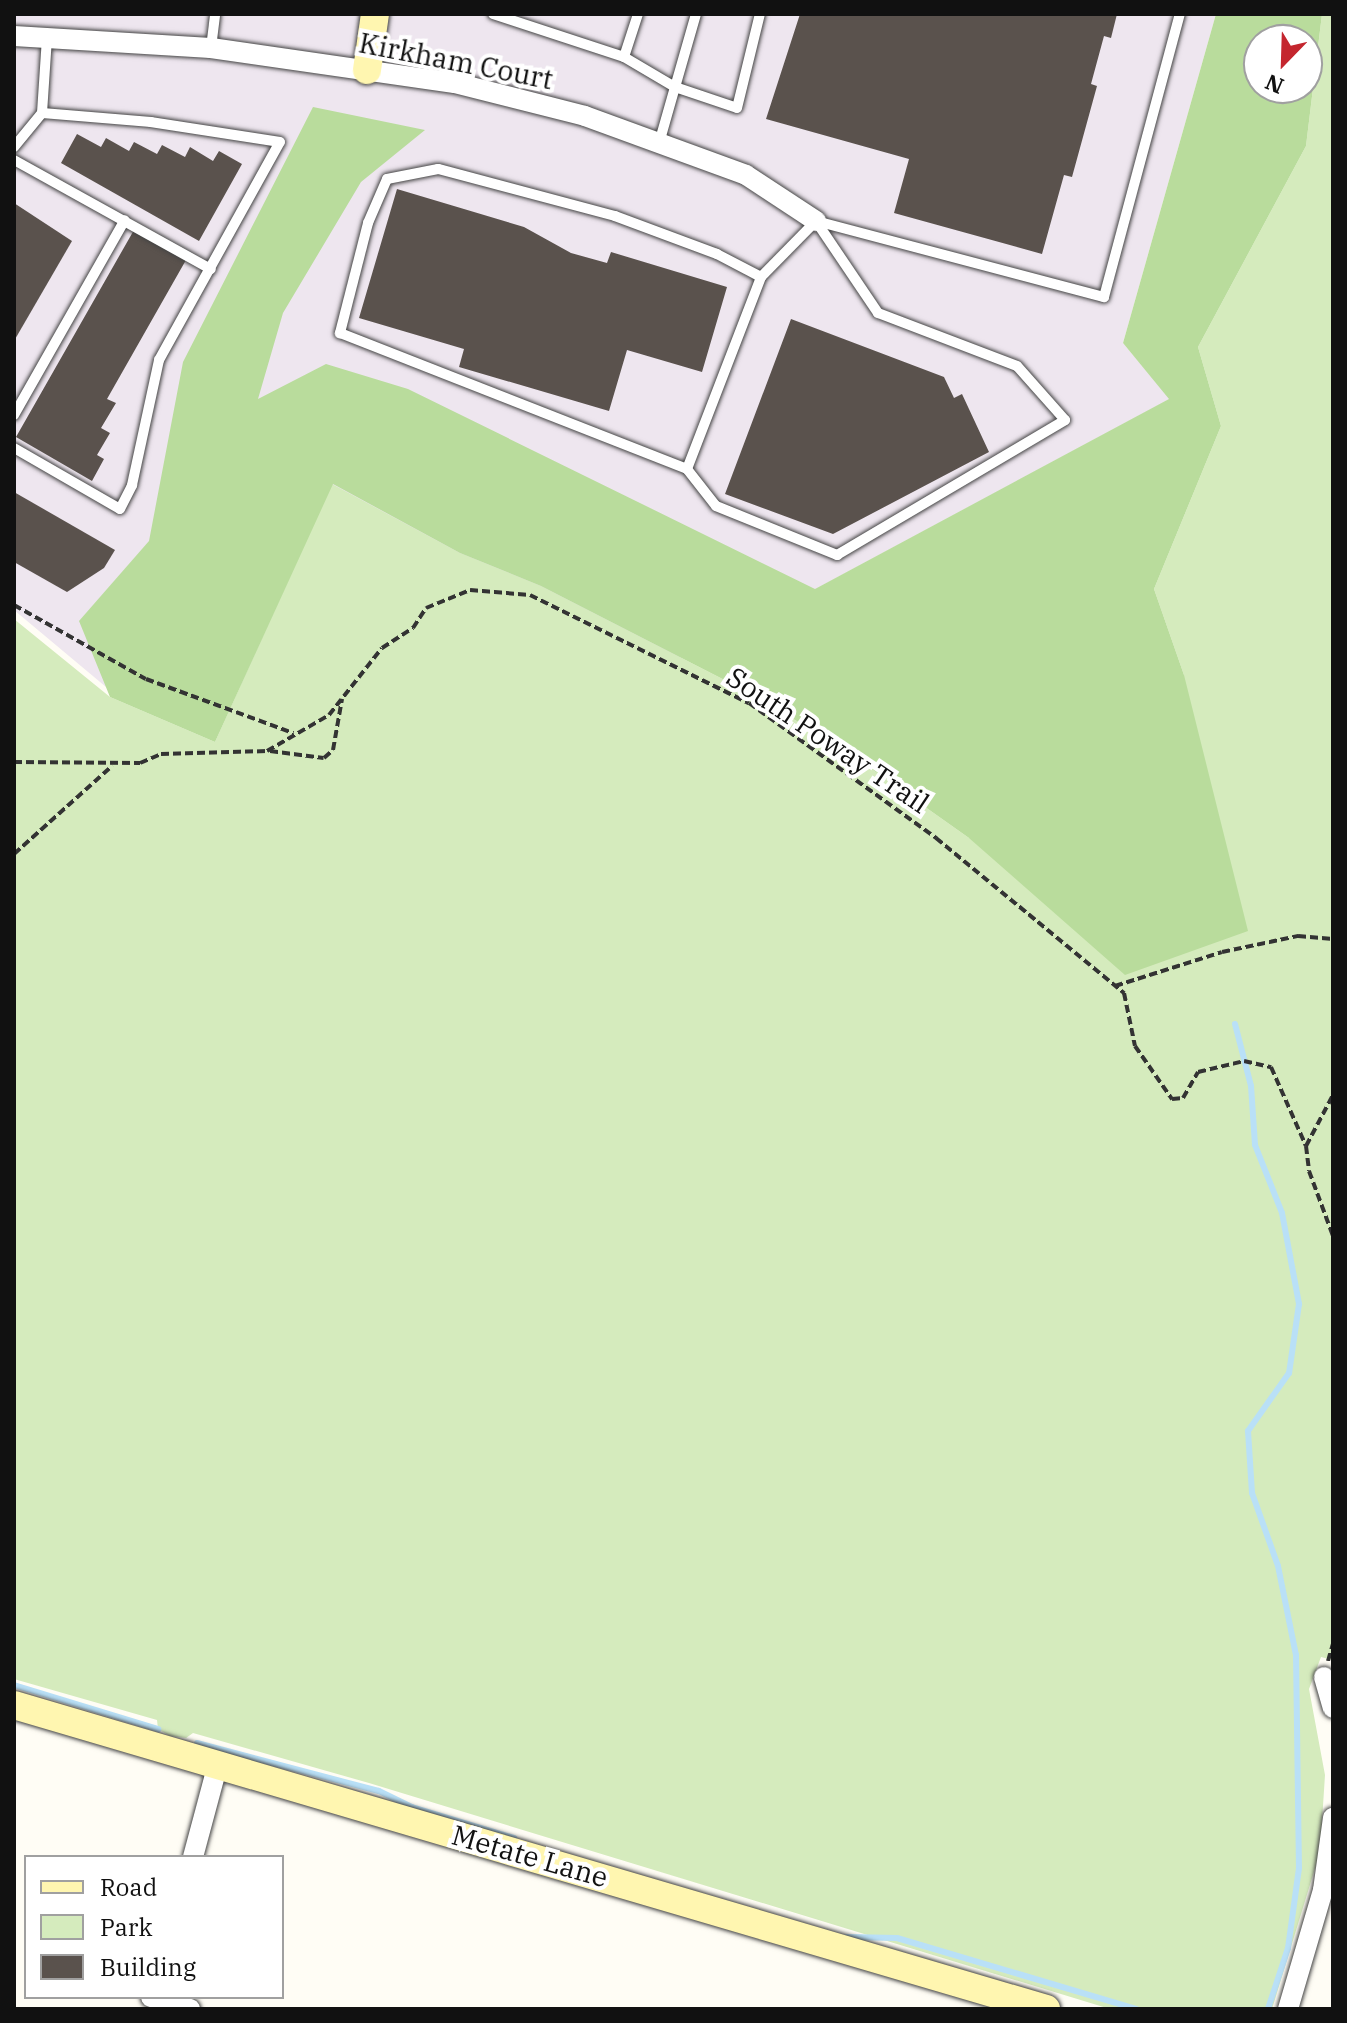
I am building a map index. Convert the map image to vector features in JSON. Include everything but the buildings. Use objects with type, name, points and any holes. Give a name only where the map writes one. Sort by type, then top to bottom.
[{"type":"street","points":[[367,70],[375,14]]},
{"type":"street","name":"Kirkham Court","points":[[14,36],[211,48],[367,70],[498,94],[585,116],[746,175],[816,221]]},
{"type":"street","points":[[1324,1677],[1333,1708]]},
{"type":"street","name":"Metate Lane","points":[[14,1705],[1046,2009]]},
{"type":"street","points":[[194,1855],[218,1764]]},
{"type":"street","points":[[1288,2009],[1323,1890],[1333,1818]]},
{"type":"street","points":[[157,1999],[190,2009]]},
{"type":"lane","points":[[211,48],[215,14]]},
{"type":"lane","points":[[493,14],[624,57],[675,87],[737,108],[760,14]]},
{"type":"lane","points":[[624,57],[638,14]]},
{"type":"lane","points":[[659,143],[696,14]]},
{"type":"lane","points":[[816,221],[1104,297],[1180,14]]},
{"type":"lane","points":[[14,147],[42,113],[47,38]]},
{"type":"lane","points":[[14,448],[120,509],[132,485],[159,360],[280,142],[151,122],[42,113]]},
{"type":"lane","points":[[14,160],[211,269]]},
{"type":"lane","points":[[761,277],[717,254],[615,216],[438,169],[387,179],[368,223],[340,333],[687,469],[716,506],[837,555],[1065,420],[1017,366],[878,313],[816,221]]},
{"type":"lane","points":[[14,415],[125,220]]},
{"type":"lane","points":[[687,469],[761,277],[816,221]]},
{"type":"path","name":"South Poway Trail","points":[[267,751],[329,715],[382,648],[413,628],[426,608],[470,590],[530,595],[749,703],[936,838],[1124,993],[1135,1046],[1172,1099],[1183,1098],[1198,1072],[1244,1061],[1271,1067],[1306,1146]]},
{"type":"path","points":[[14,605],[146,679],[294,734]]},
{"type":"path","points":[[14,762],[140,763],[161,754],[267,751],[324,758],[333,750],[342,699]]},
{"type":"path","points":[[14,854],[113,764]]},
{"type":"path","points":[[1115,986],[1222,952],[1298,936],[1333,939]]},
{"type":"path","points":[[1333,1095],[1306,1146],[1309,1171],[1333,1236]]},
{"type":"shaded area","points":[[14,14],[1216,14],[1123,343],[1170,399],[689,657],[112,692],[14,610]]},
{"type":"green space","points":[[1216,14],[1322,14],[1321,24],[1243,24],[1243,104],[1311,104],[1306,146],[1198,347],[1221,426],[1154,589],[1184,675],[1248,931],[1125,975],[969,838],[839,746],[746,691],[541,586],[460,553],[333,484],[215,742],[110,697],[79,621],[149,541],[183,362],[313,107],[425,130],[361,182],[283,313],[258,399],[326,364],[408,389],[815,589],[1169,399],[1123,343]]},
{"type":"green space","points":[[1322,14],[1333,14],[1333,1660],[1321,1657],[1309,1689],[1325,1775],[1320,1852],[1272,2009],[1110,2009],[369,1783],[193,1733],[186,1738],[170,1736],[158,1729],[157,1720],[14,1679],[14,619],[110,697],[215,742],[332,484],[460,553],[541,586],[746,691],[839,746],[969,838],[1184,675],[1154,589],[1221,426],[1198,347],[1306,146],[1311,104],[1323,104]]},
{"type":"waterway","points":[[1235,1024],[1251,1086],[1255,1145],[1282,1213],[1299,1304],[1289,1373],[1248,1431],[1252,1493],[1278,1566],[1296,1655],[1299,1868],[1288,1948],[1268,2009]]},
{"type":"waterway","points":[[14,1685],[158,1729]]},
{"type":"waterway","points":[[197,1743],[379,1791],[412,1807],[514,1838]]},
{"type":"waterway","points":[[847,1937],[897,1938],[1137,2009]]}]
